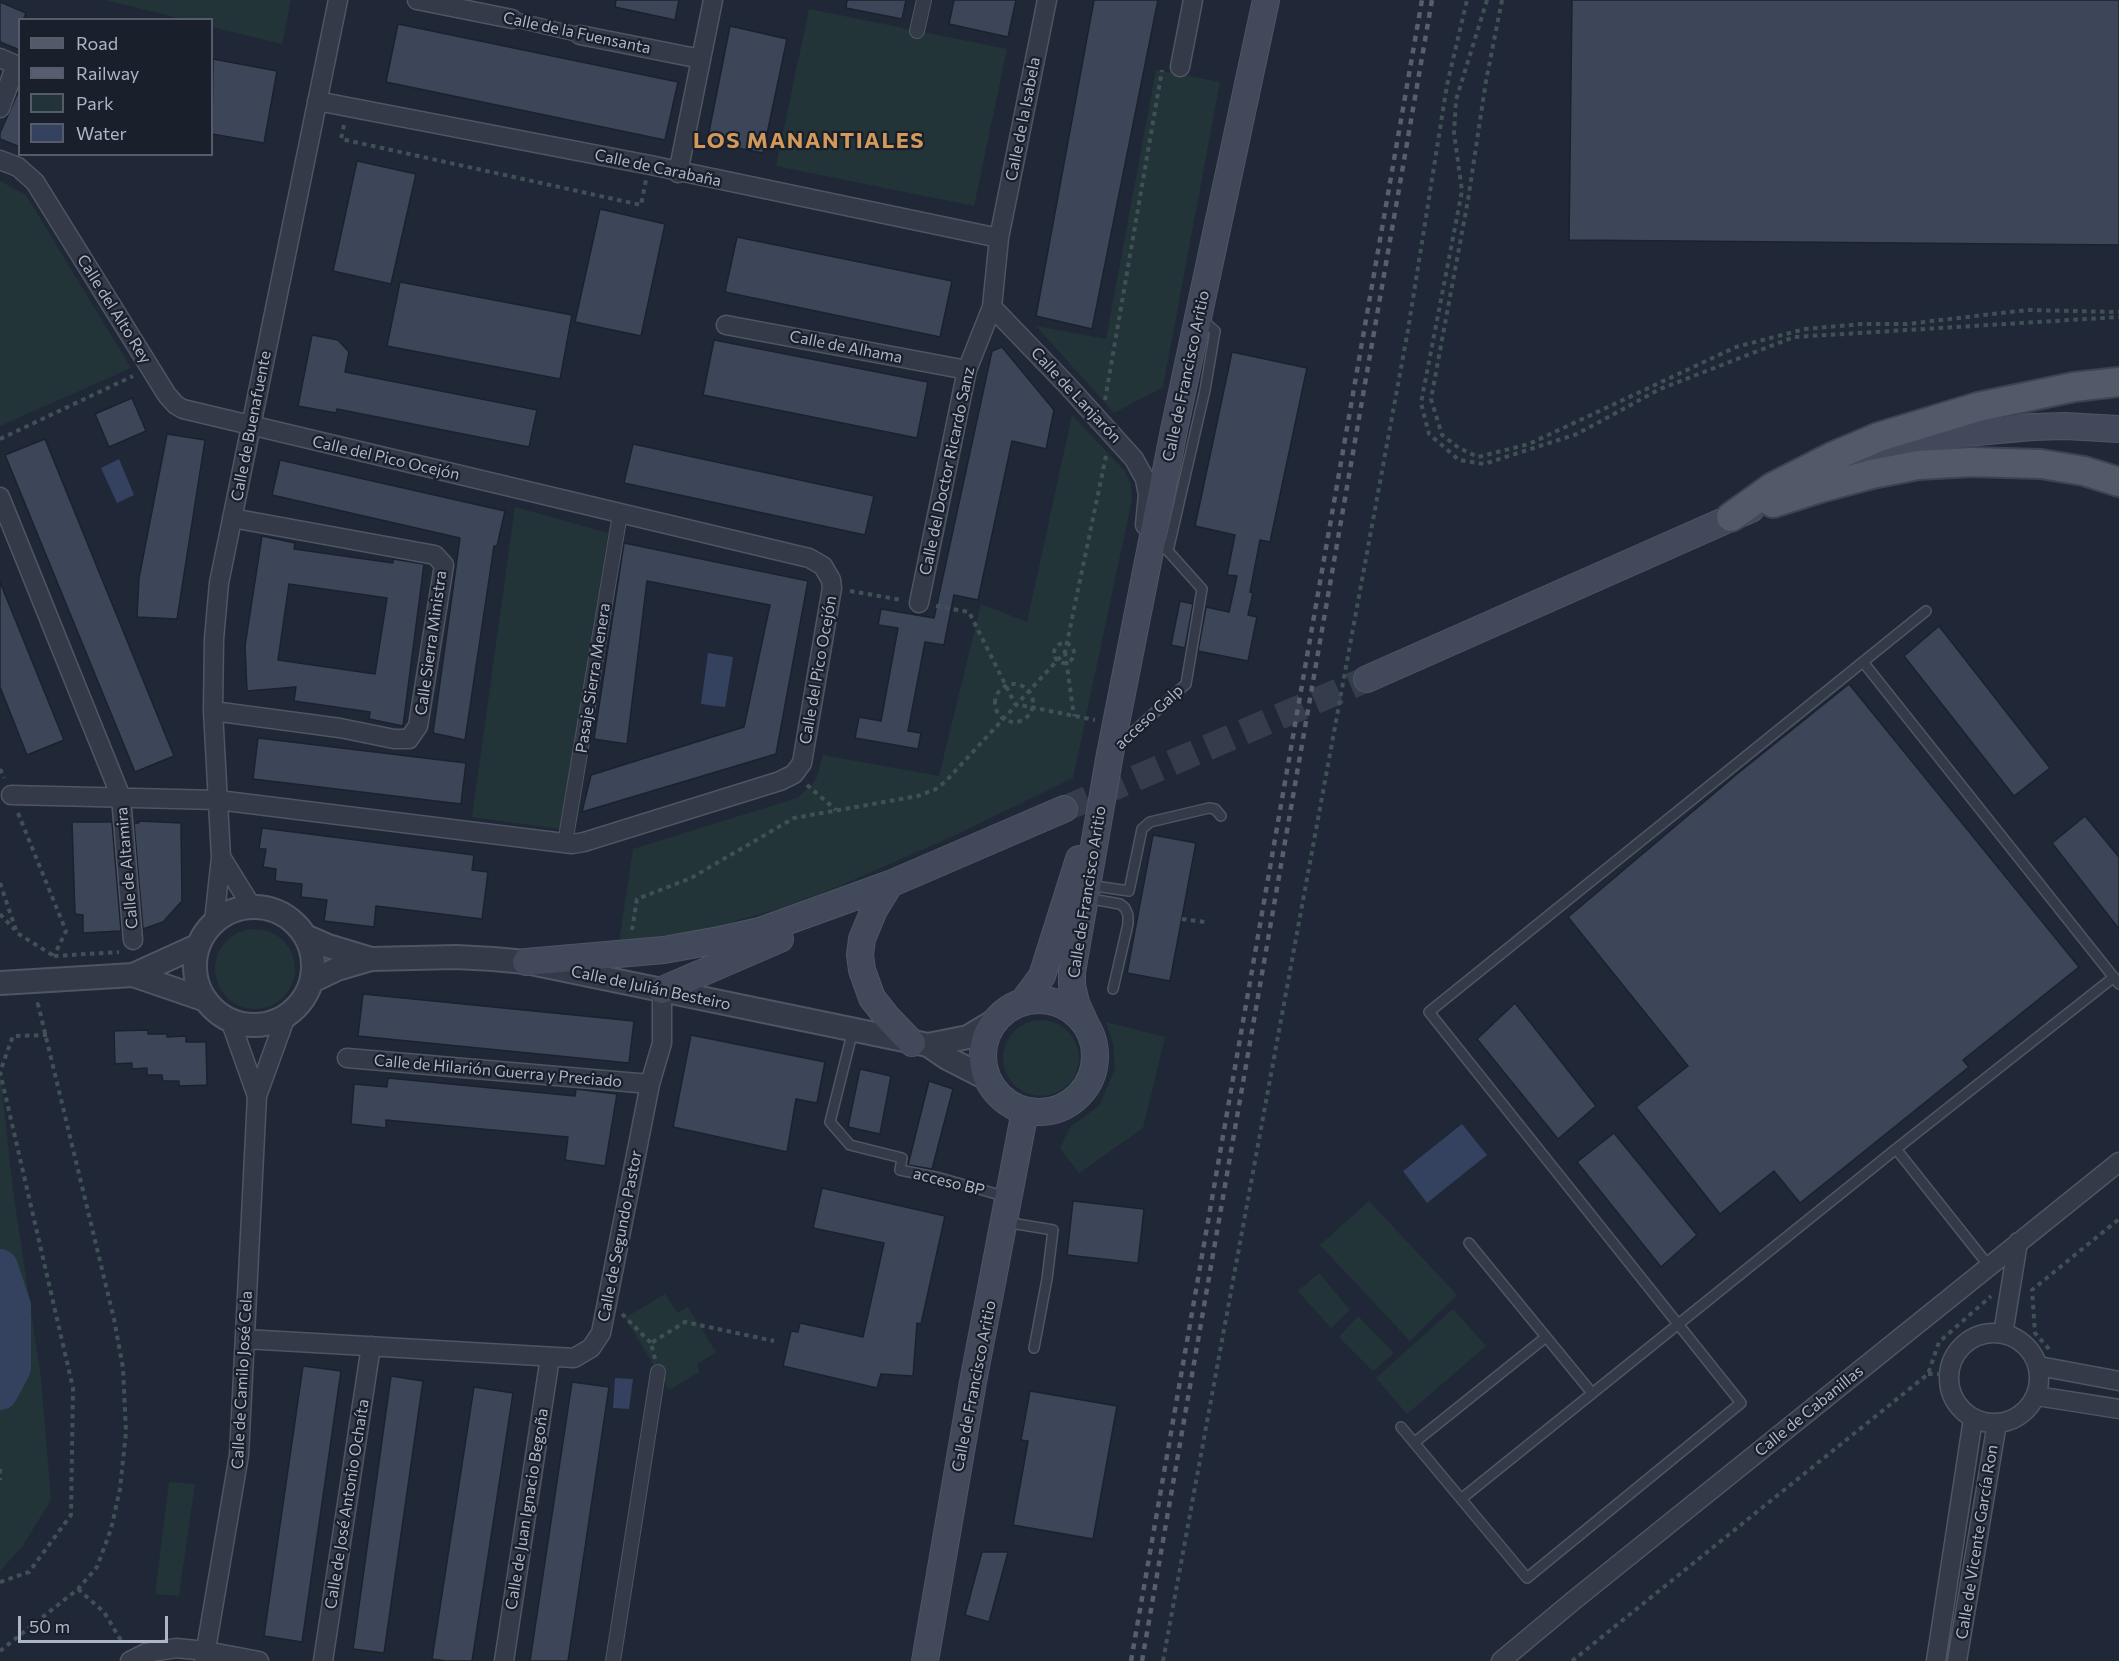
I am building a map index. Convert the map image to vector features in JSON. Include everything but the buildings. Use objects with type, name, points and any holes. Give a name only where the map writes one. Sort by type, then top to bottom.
[{"type":"main road","name":"Calle de Francisco Aritio","points":[[1087,1027],[1076,1003],[1072,985],[1110,754],[1157,550],[1168,513],[1199,316],[1266,0]]},
{"type":"main road","points":[[1731,517],[1773,488],[1832,457],[1879,437],[1978,407],[2074,387],[2119,382]]},
{"type":"main road","points":[[1367,679],[1731,517],[1863,462],[1966,433],[2032,427],[2119,429]]},
{"type":"main road","points":[[1731,517],[1820,488],[1918,465],[1971,462],[2041,464],[2084,471],[2119,482]]},
{"type":"main road","name":"Calle de Francisco Aritio","points":[[1022,1003],[1042,976],[1110,754]]},
{"type":"main road","points":[[526,962],[664,950],[740,936],[890,884],[1064,809]]},
{"type":"main road","points":[[662,990],[851,908],[890,884]]},
{"type":"main road","points":[[890,884],[874,910],[862,939],[860,955],[862,970],[872,998],[887,1017],[920,1044]]},
{"type":"main road","points":[[1041,1000],[1059,1004],[1075,1013],[1087,1027],[1095,1048],[1094,1070],[1084,1090],[1068,1105],[1047,1113],[1025,1112],[1007,1103],[993,1089],[983,1067],[981,1054],[985,1038],[993,1022],[1007,1010],[1022,1003],[1041,1000]]},
{"type":"main road","name":"Calle de Francisco Aritio","points":[[925,1661],[973,1382],[1025,1112]]},
{"type":"street","name":"Calle de Buenafuente","points":[[214,922],[221,857],[213,711],[214,639],[218,595],[250,426],[338,0]]},
{"type":"street","name":"Calle de la Fuensanta","points":[[417,0],[701,59]]},
{"type":"street","points":[[678,172],[713,0]]},
{"type":"street","points":[[917,31],[924,0]]},
{"type":"street","name":"Calle de la Isabela","points":[[999,238],[1047,0]]},
{"type":"street","points":[[1180,67],[1193,0]]},
{"type":"street","points":[[0,108],[12,60]]},
{"type":"street","name":"Calle de Carabaña","points":[[317,100],[650,165],[999,238]]},
{"type":"street","name":"Calle del Alto Rey","points":[[0,160],[18,167],[35,182],[172,401],[183,409],[250,426]]},
{"type":"street","points":[[993,307],[999,238]]},
{"type":"street","name":"Calle de Lanjarón","points":[[993,307],[1106,426],[1134,459],[1144,479],[1148,495],[1144,523],[1157,550]]},
{"type":"street","name":"Calle del Doctor Ricardo Sanz","points":[[919,603],[967,370],[993,307]]},
{"type":"street","name":"Calle de Alhama","points":[[726,325],[967,370]]},
{"type":"street","name":"Calle del Pico Ocejón","points":[[250,426],[809,558],[823,566],[831,580],[832,588],[802,763],[794,774]]},
{"type":"street","points":[[0,496],[121,797]]},
{"type":"street","name":"Pasaje Sierra Menera","points":[[565,843],[620,514]]},
{"type":"street","name":"Calle Sierra Ministra","points":[[213,711],[340,728],[394,739],[409,739],[418,726],[444,565],[435,555],[232,518]]},
{"type":"street","points":[[218,800],[565,843],[584,842],[780,781],[794,774]]},
{"type":"street","name":"Calle de Altamira","points":[[10,795],[218,800]]},
{"type":"street","name":"Calle de Altamira","points":[[121,797],[133,940]]},
{"type":"street","name":"Calle de Buenafuente","points":[[221,857],[252,907]]},
{"type":"street","points":[[252,907],[277,911],[298,926],[312,950],[314,966],[312,981],[306,994],[286,1016],[268,1023],[249,1025],[230,1020],[217,1012],[206,1000],[195,974],[195,959],[199,945],[214,922],[232,911],[252,907]]},
{"type":"street","name":"Calle de Julián Besteiro","points":[[305,936],[328,946],[371,959]]},
{"type":"street","points":[[0,983],[133,975],[199,945]]},
{"type":"street","name":"Calle de Julián Besteiro","points":[[312,981],[337,969],[371,959],[456,957],[526,962],[920,1044],[988,1079]]},
{"type":"street","points":[[133,975],[206,1000]]},
{"type":"street","name":"Calle de Segundo Pastor","points":[[244,1339],[550,1358],[574,1358],[591,1348],[601,1333],[650,1084],[662,1043],[662,990]]},
{"type":"street","name":"Calle de Camilo José Cela","points":[[205,1656],[239,1455],[257,1096],[286,1016]]},
{"type":"street","name":"Calle de Camilo José Cela","points":[[230,1020],[257,1096]]},
{"type":"street","name":"Calle de Julián Besteiro","points":[[920,1044],[968,1037],[993,1022]]},
{"type":"street","name":"Calle de Hilarión Guerra y Preciado","points":[[347,1058],[650,1084]]},
{"type":"street","name":"Calle de Cabanillas","points":[[1501,1661],[1573,1600],[2119,1161]]},
{"type":"street","points":[[2003,1334],[2018,1242]]},
{"type":"street","points":[[1994,1332],[2022,1342],[2032,1352],[2039,1366],[2040,1381],[2037,1396],[2029,1408],[2017,1418],[1997,1423],[1988,1424],[1973,1419],[1961,1410],[1953,1397],[1949,1383],[1950,1368],[1956,1354],[1966,1342],[1979,1335],[1994,1332]]},
{"type":"street","name":"Calle de José Antonio Ochaíta","points":[[323,1661],[371,1346]]},
{"type":"street","name":"Calle de Juan Ignacio Begoña","points":[[504,1661],[550,1358]]},
{"type":"street","points":[[2039,1366],[2119,1381]]},
{"type":"street","points":[[613,1661],[658,1372]]},
{"type":"street","points":[[2037,1396],[2119,1409]]},
{"type":"street","points":[[1936,1661],[1973,1419]]},
{"type":"street","name":"Calle de Vicente García Ron","points":[[1957,1661],[1997,1423]]},
{"type":"street","points":[[131,1660],[146,1653],[176,1648],[205,1656],[259,1661]]},
{"type":"lane","name":"acceso Galp","points":[[1110,754],[1186,684],[1202,589],[1157,550]]},
{"type":"lane","points":[[1401,1426],[1527,1578],[1741,1403],[1429,1012],[1926,611]]},
{"type":"lane","points":[[1461,1499],[1896,1149],[2116,981],[1863,662]]},
{"type":"lane","points":[[1087,891],[1129,891],[1142,829],[1150,822],[1209,808],[1215,809],[1221,816]]},
{"type":"lane","points":[[1087,891],[1120,904],[1128,915],[1113,989]]},
{"type":"lane","name":"acceso BP","points":[[853,1030],[830,1122],[850,1145],[902,1158],[900,1170],[940,1178],[1007,1210]]},
{"type":"lane","points":[[1896,1149],[1989,1266]]},
{"type":"lane","points":[[1007,1210],[1053,1230],[1047,1279],[1034,1348]]},
{"type":"lane","points":[[1469,1243],[1592,1394]]},
{"type":"lane","points":[[1415,1442],[1546,1337]]},
{"type":"path","points":[[1163,1661],[1408,330],[1446,86],[1467,0]]},
{"type":"path","points":[[1487,0],[1456,100],[1455,144],[1462,191],[1420,403],[1429,434],[1459,460],[1484,464],[1576,434],[1660,389],[1794,337],[2119,317]]},
{"type":"path","points":[[1502,0],[1431,399],[1442,435],[1459,448],[1478,457],[1529,444],[1736,347],[1805,329],[1862,324],[1907,324],[2027,310],[2119,312]]},
{"type":"path","points":[[1074,716],[1066,663],[1066,643],[1106,426],[1163,63],[1180,67]]},
{"type":"path","points":[[348,107],[341,139],[641,205],[650,165]]},
{"type":"path","points":[[0,439],[150,368]]},
{"type":"path","points":[[832,588],[969,612],[1015,704]]},
{"type":"path","points":[[1061,643],[1074,647],[1075,654],[1072,660],[1066,663],[1057,660],[1054,654],[1056,647],[1061,643]]},
{"type":"path","points":[[628,954],[637,899],[691,878],[794,818],[918,796],[936,789],[1065,652]]},
{"type":"path","points":[[1021,685],[1028,690],[1033,700],[1033,708],[1027,718],[1022,721],[1010,722],[1003,718],[997,710],[996,698],[1006,686],[1021,685]]},
{"type":"path","points":[[1015,704],[1116,724]]},
{"type":"path","points":[[0,768],[66,931],[54,956],[17,933],[0,914]]},
{"type":"path","points":[[794,774],[836,810]]},
{"type":"path","points":[[0,883],[17,933]]},
{"type":"path","points":[[1182,919],[1205,922]]},
{"type":"path","points":[[0,1582],[30,1572],[71,1515],[73,1388],[0,1072],[13,1036],[47,1035],[114,1319],[123,1368],[126,1432],[120,1489],[111,1529],[98,1567],[78,1590],[0,1651]]},
{"type":"path","points":[[2050,1350],[2035,1333],[2032,1290],[2119,1219]]},
{"type":"path","points":[[1572,1661],[1928,1374],[1939,1342],[2013,1277]]},
{"type":"path","points":[[605,1312],[622,1314],[651,1343],[658,1372]]},
{"type":"path","points":[[651,1343],[685,1322],[774,1341]]},
{"type":"path","points":[[1928,1374],[1949,1374]]},
{"type":"path","points":[[0,1469],[0,1480]]},
{"type":"path","points":[[78,1590],[104,1612],[131,1660]]},
{"type":"green space","points":[[105,0],[291,0],[282,44],[213,27],[213,18],[179,18]]},
{"type":"green space","points":[[809,9],[1007,49],[974,206],[776,166]]},
{"type":"green space","points":[[1156,70],[1220,82],[1163,387],[1114,413],[1036,326],[1106,339]]},
{"type":"green space","points":[[0,181],[26,195],[131,368],[0,426]]},
{"type":"green space","points":[[1072,415],[1124,470],[1131,484],[1132,499],[1073,778],[947,839],[837,887],[781,908],[704,930],[619,942],[633,849],[797,798],[811,786],[817,777],[823,755],[939,776],[981,604],[1027,622]]},
{"type":"green space","points":[[515,507],[608,533],[560,829],[472,817]]},
{"type":"green space","points":[[255,929],[270,932],[283,941],[292,954],[295,969],[292,984],[283,997],[270,1006],[255,1009],[240,1006],[227,997],[218,984],[215,969],[218,954],[227,941],[240,932]]},
{"type":"green space","points":[[1041,1020],[1055,1023],[1068,1031],[1076,1044],[1079,1058],[1076,1072],[1068,1085],[1055,1093],[1041,1096],[1027,1093],[1014,1085],[1006,1072],[1003,1058],[1006,1044],[1014,1031],[1027,1023]]},
{"type":"green space","points":[[1106,1022],[1165,1037],[1143,1128],[1079,1173],[1060,1148],[1070,1127],[1099,1106],[1115,1069],[1113,1044]]},
{"type":"green space","points":[[0,1071],[13,1190],[41,1379],[51,1500],[22,1547],[0,1571]]},
{"type":"green space","points":[[1369,1201],[1457,1295],[1410,1341],[1320,1245]]},
{"type":"green space","points":[[1319,1273],[1350,1310],[1331,1328],[1298,1291]]},
{"type":"green space","points":[[665,1294],[677,1313],[688,1307],[716,1352],[697,1364],[699,1372],[669,1390],[625,1318]]},
{"type":"green space","points":[[1453,1309],[1486,1346],[1407,1414],[1376,1378]]},
{"type":"green space","points":[[1358,1316],[1394,1353],[1373,1371],[1339,1337]]},
{"type":"green space","points":[[169,1482],[195,1484],[179,1596],[155,1594]]},
{"type":"water","points":[[119,459],[134,495],[117,503],[101,468]]},
{"type":"water","points":[[708,653],[733,657],[725,707],[701,704]]},
{"type":"water","points":[[1462,1124],[1487,1155],[1427,1203],[1403,1171]]},
{"type":"water","points":[[615,1378],[633,1379],[629,1409],[613,1408]]},
{"type":"waterway","points":[[0,1267],[13,1306],[13,1368],[0,1392]]},
{"type":"tunnel","points":[[1064,809],[1367,679]]},
{"type":"railway","points":[[1131,1661],[1422,0]]},
{"type":"railway","points":[[1142,1661],[1432,0]]},
{"type":"district","name":"LOS MANANTIALES","points":[[809,141]]}]
